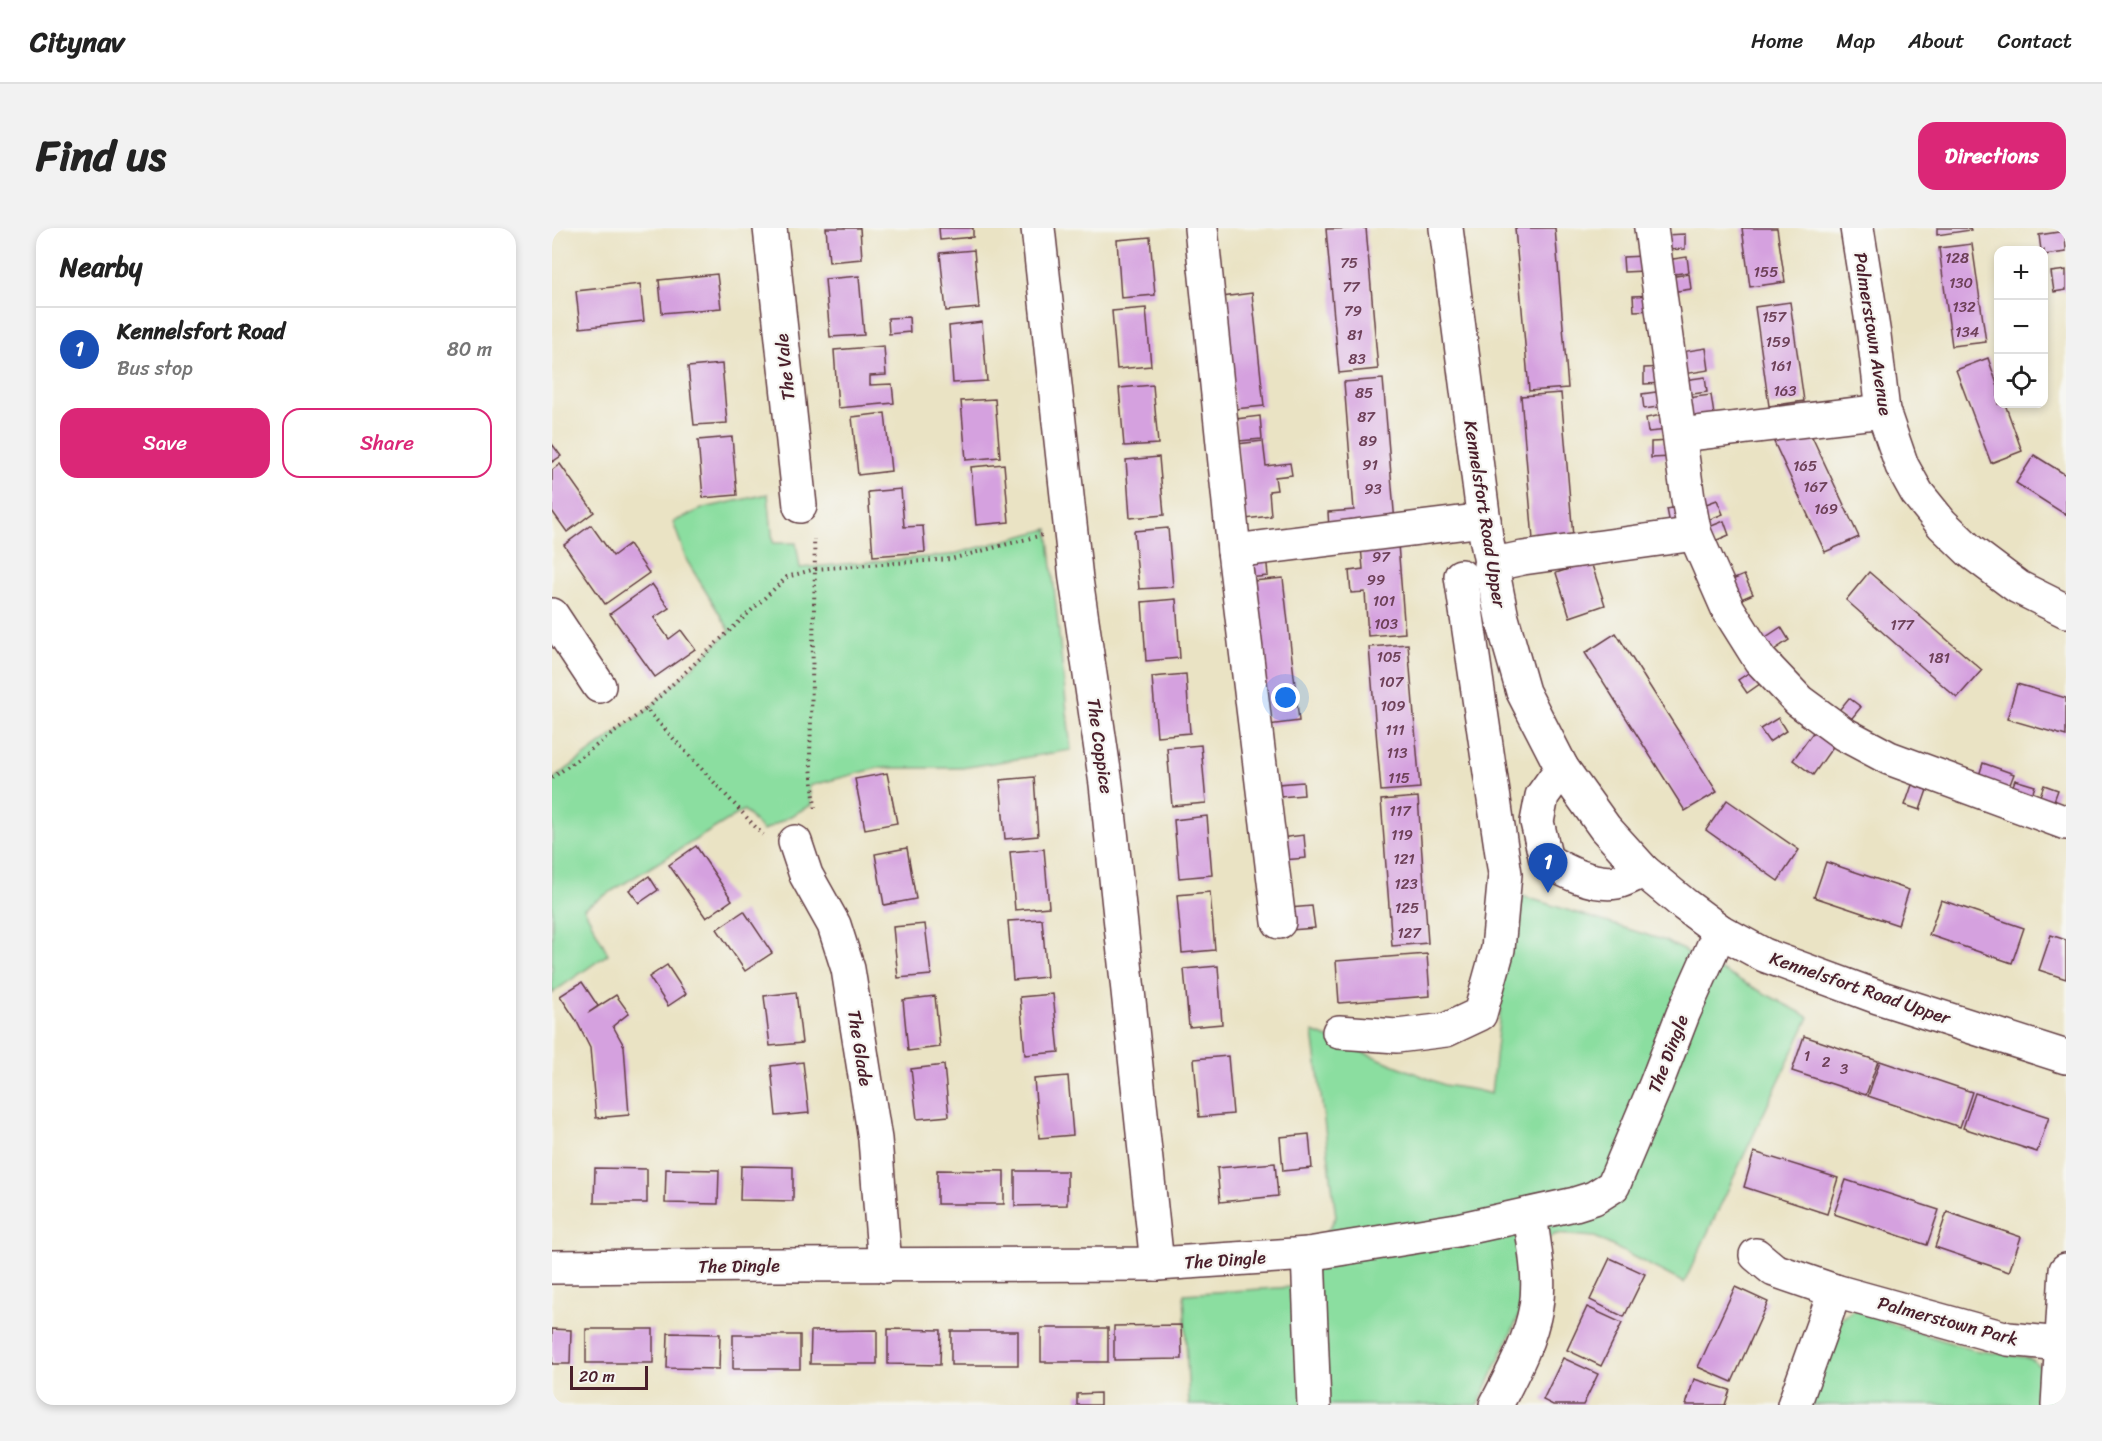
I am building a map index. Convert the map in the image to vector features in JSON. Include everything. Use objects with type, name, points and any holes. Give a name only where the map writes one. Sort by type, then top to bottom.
[{"type":"street","name":"The Vale","points":[[770,228],[800,506]]},
{"type":"street","name":"The Coppice","points":[[1038,228],[1076,579],[1106,784],[1157,1264]]},
{"type":"street","points":[[1201,228],[1234,551],[1279,922]]},
{"type":"street","name":"Kennelsfort Road Upper","points":[[1446,228],[1484,520],[1476,570],[1502,618],[1523,692],[1562,768],[1622,848],[1644,871],[1720,931],[1764,955],[1798,969],[1878,998],[2066,1057]]},
{"type":"street","points":[[1651,228],[1688,499],[1695,534],[1728,609],[1760,660],[1799,700],[1844,734],[1889,758],[2066,823]]},
{"type":"street","name":"Palmerstown Avenue","points":[[1857,228],[1883,411],[1902,466],[1917,493],[1942,524],[1970,551],[2018,586],[2066,611]]},
{"type":"street","points":[[1680,435],[1883,411]]},
{"type":"street","points":[[1234,551],[1484,520]]},
{"type":"street","points":[[1339,1032],[1397,1036],[1446,1030],[1480,1014],[1498,949],[1505,874],[1476,570],[1524,558],[1695,534]]},
{"type":"street","points":[[552,615],[599,686]]},
{"type":"street","points":[[1562,768],[1542,796],[1537,822],[1546,860],[1566,871],[1601,883],[1619,882],[1644,871]]},
{"type":"street","name":"The Glade","points":[[795,842],[806,875],[834,925],[848,969],[875,1139],[885,1266]]},
{"type":"street","points":[[1505,874],[1524,871],[1546,860]]},
{"type":"street","name":"The Dingle","points":[[552,1267],[772,1264],[885,1266],[1157,1264],[1308,1254],[1457,1230],[1530,1215],[1594,1198],[1613,1186],[1683,1014],[1720,931]]},
{"type":"street","points":[[1496,1405],[1522,1353],[1536,1307],[1537,1269],[1530,1215]]},
{"type":"street","points":[[1308,1254],[1314,1405]]},
{"type":"street","name":"Palmerstown Park","points":[[1756,1255],[1774,1270],[1835,1291],[2008,1339],[2061,1344]]},
{"type":"street","points":[[2058,1405],[2066,1270]]},
{"type":"street","points":[[1794,1405],[1835,1291]]},
{"type":"path","points":[[552,778],[646,709],[787,577],[815,569],[951,559],[1053,532]]},
{"type":"path","points":[[814,540],[810,756],[815,808]]},
{"type":"path","points":[[646,709],[763,835]]},
{"type":"green space","points":[[768,494],[773,543],[796,543],[800,568],[950,555],[1048,529],[1071,750],[962,768],[878,768],[809,786],[811,805],[763,831],[744,810],[584,908],[608,954],[552,993],[552,780],[646,711],[730,631],[687,561],[673,522],[704,508]]},
{"type":"green space","points":[[1516,894],[1666,941],[1809,1017],[1684,1283],[1595,1237],[1556,1234],[1520,1254],[1523,1307],[1478,1405],[1189,1405],[1184,1294],[1293,1287],[1336,1217],[1313,1032],[1444,1085],[1491,1094]]},
{"type":"green space","points":[[1855,1309],[1901,1327],[1973,1350],[2033,1360],[2052,1379],[2051,1405],[1808,1405],[1840,1320]]},
{"type":"building","points":[[826,228],[860,228],[862,259],[829,262]]},
{"type":"building","points":[[939,228],[973,228],[973,237],[940,240]]},
{"type":"building","points":[[1366,228],[1378,369],[1339,373],[1326,229]]},
{"type":"building","points":[[1515,228],[1555,228],[1568,388],[1529,391]]},
{"type":"building","points":[[1742,228],[1777,228],[1785,282],[1750,287]]},
{"type":"building","points":[[1937,228],[1970,228],[1971,230],[1937,235]]},
{"type":"building","points":[[2065,231],[2066,252],[2048,254],[2048,246],[2040,246],[2039,235]]},
{"type":"building","points":[[1685,234],[1685,249],[1664,250],[1664,235]]},
{"type":"building","points":[[1150,237],[1155,295],[1121,298],[1117,240]]},
{"type":"building","points":[[1972,244],[1986,342],[1952,346],[1939,248]]},
{"type":"building","points":[[974,250],[979,308],[946,311],[940,253]]},
{"type":"building","points":[[1644,256],[1644,271],[1624,272],[1623,257]]},
{"type":"building","points":[[1687,257],[1689,272],[1668,275],[1666,260]]},
{"type":"building","points":[[2066,270],[2066,290],[2054,292],[2051,272]]},
{"type":"building","points":[[717,274],[721,308],[662,313],[659,280]]},
{"type":"building","points":[[1689,274],[1691,289],[1671,292],[1669,277]]},
{"type":"building","points":[[859,276],[864,335],[830,337],[825,279]]},
{"type":"building","points":[[640,284],[644,321],[580,328],[576,291]]},
{"type":"building","points":[[1252,293],[1264,406],[1235,409],[1222,297]]},
{"type":"building","points":[[1654,295],[1655,310],[1634,311],[1633,296]]},
{"type":"building","points":[[1790,302],[1804,401],[1769,406],[1755,307]]},
{"type":"building","points":[[1146,308],[1151,366],[1117,369],[1112,311]]},
{"type":"building","points":[[909,317],[910,332],[889,334],[888,318]]},
{"type":"building","points":[[982,322],[987,381],[953,383],[949,326]]},
{"type":"building","points":[[884,346],[886,375],[870,376],[870,385],[892,384],[894,403],[838,408],[834,350]]},
{"type":"building","points":[[1706,348],[1709,370],[1684,374],[1681,352]]},
{"type":"building","points":[[1988,358],[1994,375],[1994,408],[2006,408],[2022,451],[1991,463],[1956,370]]},
{"type":"building","points":[[722,364],[727,423],[694,425],[688,367]]},
{"type":"building","points":[[1665,367],[1666,383],[1644,384],[1644,368]]},
{"type":"building","points":[[1705,377],[1707,392],[1686,395],[1684,380]]},
{"type":"building","points":[[1383,379],[1395,523],[1329,529],[1328,512],[1354,510],[1344,382]]},
{"type":"building","points":[[1153,385],[1158,444],[1124,446],[1119,388]]},
{"type":"building","points":[[1663,391],[1665,406],[1644,409],[1642,394]]},
{"type":"building","points":[[1561,393],[1573,537],[1533,540],[1521,396]]},
{"type":"building","points":[[1711,395],[1714,415],[1682,420],[1679,399]]},
{"type":"building","points":[[995,399],[1000,457],[966,460],[961,401]]},
{"type":"building","points":[[885,413],[891,471],[858,475],[852,417]]},
{"type":"building","points":[[1667,414],[1669,430],[1648,432],[1646,418]]},
{"type":"building","points":[[1260,416],[1262,439],[1239,441],[1236,419]]},
{"type":"building","points":[[1807,426],[1859,537],[1825,552],[1774,442]]},
{"type":"building","points":[[732,437],[737,495],[703,498],[698,440]]},
{"type":"building","points":[[1263,441],[1266,466],[1290,463],[1292,475],[1275,477],[1277,490],[1269,491],[1271,516],[1245,519],[1237,444]]},
{"type":"building","points":[[1672,441],[1672,457],[1651,458],[1651,442]]},
{"type":"building","points":[[552,444],[561,456],[552,462]]},
{"type":"building","points":[[2034,455],[2066,475],[2066,515],[2016,483]]},
{"type":"building","points":[[1159,457],[1164,515],[1130,518],[1126,460]]},
{"type":"building","points":[[560,464],[594,512],[567,532],[552,511],[552,470]]},
{"type":"building","points":[[1004,464],[1009,522],[976,525],[971,467]]},
{"type":"building","points":[[901,489],[904,527],[923,526],[925,552],[873,556],[868,492]]},
{"type":"building","points":[[1717,500],[1723,514],[1703,522],[1698,507]]},
{"type":"building","points":[[1682,506],[1686,527],[1671,529],[1667,509]]},
{"type":"building","points":[[1724,521],[1729,535],[1710,543],[1704,529]]},
{"type":"building","points":[[591,525],[613,556],[629,544],[649,573],[605,604],[564,545]]},
{"type":"building","points":[[1168,528],[1173,587],[1139,589],[1134,531]]},
{"type":"building","points":[[1398,544],[1405,633],[1368,636],[1365,592],[1351,593],[1349,571],[1363,569],[1361,547]]},
{"type":"building","points":[[1266,554],[1268,576],[1247,578],[1245,557]]},
{"type":"building","points":[[1591,562],[1605,605],[1570,617],[1556,573]]},
{"type":"building","points":[[1869,572],[1982,670],[1957,698],[1846,600]]},
{"type":"building","points":[[1744,575],[1753,594],[1739,600],[1730,581]]},
{"type":"building","points":[[1283,578],[1299,721],[1268,725],[1253,581]]},
{"type":"building","points":[[652,584],[669,608],[654,618],[669,639],[681,630],[695,649],[655,677],[610,614]]},
{"type":"building","points":[[1176,599],[1180,658],[1146,661],[1142,602]]},
{"type":"building","points":[[1781,627],[1789,640],[1771,652],[1763,639]]},
{"type":"building","points":[[1616,633],[1717,792],[1685,811],[1585,653]]},
{"type":"building","points":[[1408,644],[1420,788],[1381,791],[1369,647]]},
{"type":"building","points":[[1756,668],[1764,681],[1747,693],[1738,680]]},
{"type":"building","points":[[1186,674],[1190,733],[1157,736],[1152,677]]},
{"type":"building","points":[[2017,684],[2066,698],[2066,736],[2007,719]]},
{"type":"building","points":[[1849,698],[1861,707],[1848,723],[1836,714]]},
{"type":"building","points":[[1778,718],[1786,731],[1769,742],[1760,729]]},
{"type":"building","points":[[1817,727],[1837,741],[1813,775],[1793,760]]},
{"type":"building","points":[[1201,745],[1206,803],[1172,806],[1167,748]]},
{"type":"building","points":[[1983,763],[2014,774],[2006,795],[1976,785]]},
{"type":"building","points":[[887,773],[897,823],[865,829],[855,779]]},
{"type":"building","points":[[1034,777],[1038,836],[1005,839],[1000,780]]},
{"type":"building","points":[[2015,780],[2035,786],[2030,801],[2010,794]]},
{"type":"building","points":[[1303,782],[1304,795],[1279,797],[1278,784]]},
{"type":"building","points":[[1912,785],[1927,790],[1920,810],[1905,805]]},
{"type":"building","points":[[2044,785],[2058,790],[2051,809],[2037,804]]},
{"type":"building","points":[[1418,797],[1428,943],[1392,946],[1381,800]]},
{"type":"building","points":[[1727,800],[1799,850],[1778,881],[1706,830]]},
{"type":"building","points":[[1207,816],[1212,875],[1179,878],[1174,820]]},
{"type":"building","points":[[1304,835],[1306,858],[1283,860],[1280,838]]},
{"type":"building","points":[[696,846],[732,900],[706,918],[669,865]]},
{"type":"building","points":[[907,848],[916,899],[884,905],[875,854]]},
{"type":"building","points":[[1044,849],[1049,907],[1015,910],[1010,852]]},
{"type":"building","points":[[1826,862],[1909,890],[1898,925],[1814,897]]},
{"type":"building","points":[[649,876],[658,890],[639,903],[629,890]]},
{"type":"building","points":[[1210,892],[1215,950],[1182,953],[1177,895]]},
{"type":"building","points":[[1941,900],[2024,928],[2012,963],[1929,935]]},
{"type":"building","points":[[1312,906],[1315,928],[1291,930],[1289,908]]},
{"type":"building","points":[[744,911],[772,953],[745,971],[717,929]]},
{"type":"building","points":[[1042,919],[1047,977],[1013,980],[1008,921]]},
{"type":"building","points":[[925,924],[931,975],[898,978],[893,927]]},
{"type":"building","points":[[2051,935],[2066,940],[2066,979],[2039,970]]},
{"type":"building","points":[[1427,954],[1430,996],[1339,1003],[1336,961]]},
{"type":"building","points":[[667,965],[686,994],[668,1006],[649,977]]},
{"type":"building","points":[[1218,966],[1222,1024],[1189,1027],[1184,969]]},
{"type":"building","points":[[582,982],[598,1006],[588,1013],[616,995],[629,1013],[613,1026],[624,1046],[629,1115],[596,1118],[590,1048],[576,1020],[560,996]]},
{"type":"building","points":[[796,992],[802,1043],[770,1046],[764,996]]},
{"type":"building","points":[[1053,994],[1059,1052],[1025,1055],[1020,997]]},
{"type":"building","points":[[935,996],[940,1047],[908,1051],[903,1000]]},
{"type":"building","points":[[1804,1036],[1878,1061],[1866,1095],[1792,1071]]},
{"type":"building","points":[[1228,1056],[1233,1114],[1199,1117],[1194,1059]]},
{"type":"building","points":[[1880,1061],[1972,1092],[1960,1127],[1868,1096]]},
{"type":"building","points":[[803,1062],[809,1113],[776,1116],[771,1066]]},
{"type":"building","points":[[944,1065],[949,1116],[917,1119],[911,1069]]},
{"type":"building","points":[[1068,1076],[1073,1135],[1039,1138],[1034,1079]]},
{"type":"building","points":[[1975,1093],[2049,1117],[2037,1152],[1963,1128]]},
{"type":"building","points":[[1309,1134],[1312,1168],[1283,1171],[1280,1137]]},
{"type":"building","points":[[1754,1152],[1838,1178],[1827,1214],[1744,1187]]},
{"type":"building","points":[[1275,1163],[1278,1196],[1220,1202],[1217,1168]]},
{"type":"building","points":[[741,1166],[793,1167],[793,1201],[740,1200]]},
{"type":"building","points":[[595,1168],[647,1169],[647,1203],[594,1203]]},
{"type":"building","points":[[666,1169],[719,1170],[718,1204],[665,1203]]},
{"type":"building","points":[[937,1170],[1004,1171],[1004,1204],[937,1204]]},
{"type":"building","points":[[1015,1171],[1067,1171],[1067,1205],[1015,1206]]},
{"type":"building","points":[[1846,1180],[1939,1210],[1927,1245],[1834,1214]]},
{"type":"building","points":[[1947,1212],[2021,1237],[2009,1272],[1935,1247]]},
{"type":"building","points":[[1610,1258],[1645,1274],[1624,1317],[1590,1300]]},
{"type":"building","points":[[1735,1287],[1768,1302],[1732,1382],[1698,1367]]},
{"type":"building","points":[[1587,1307],[1622,1323],[1601,1366],[1567,1350]]},
{"type":"building","points":[[1181,1325],[1182,1359],[1114,1360],[1114,1326]]},
{"type":"building","points":[[1041,1328],[1108,1328],[1108,1362],[1041,1362]]},
{"type":"building","points":[[552,1329],[571,1330],[570,1364],[552,1364]]},
{"type":"building","points":[[586,1329],[653,1329],[653,1363],[586,1363]]},
{"type":"building","points":[[888,1329],[941,1330],[940,1365],[888,1364]]},
{"type":"building","points":[[877,1330],[877,1364],[810,1364],[811,1331]]},
{"type":"building","points":[[951,1331],[1018,1331],[1018,1365],[951,1365]]},
{"type":"building","points":[[668,1333],[720,1334],[719,1369],[667,1368]]},
{"type":"building","points":[[733,1335],[800,1335],[800,1369],[733,1369]]},
{"type":"building","points":[[1563,1358],[1598,1374],[1583,1405],[1553,1405],[1543,1400]]},
{"type":"building","points":[[1694,1379],[1730,1390],[1725,1405],[1686,1405]]},
{"type":"building","points":[[1100,1393],[1100,1405],[1077,1405],[1077,1394]]},
{"type":"place","name":"Kennelsfort Road","points":[[1548,893]]}]
